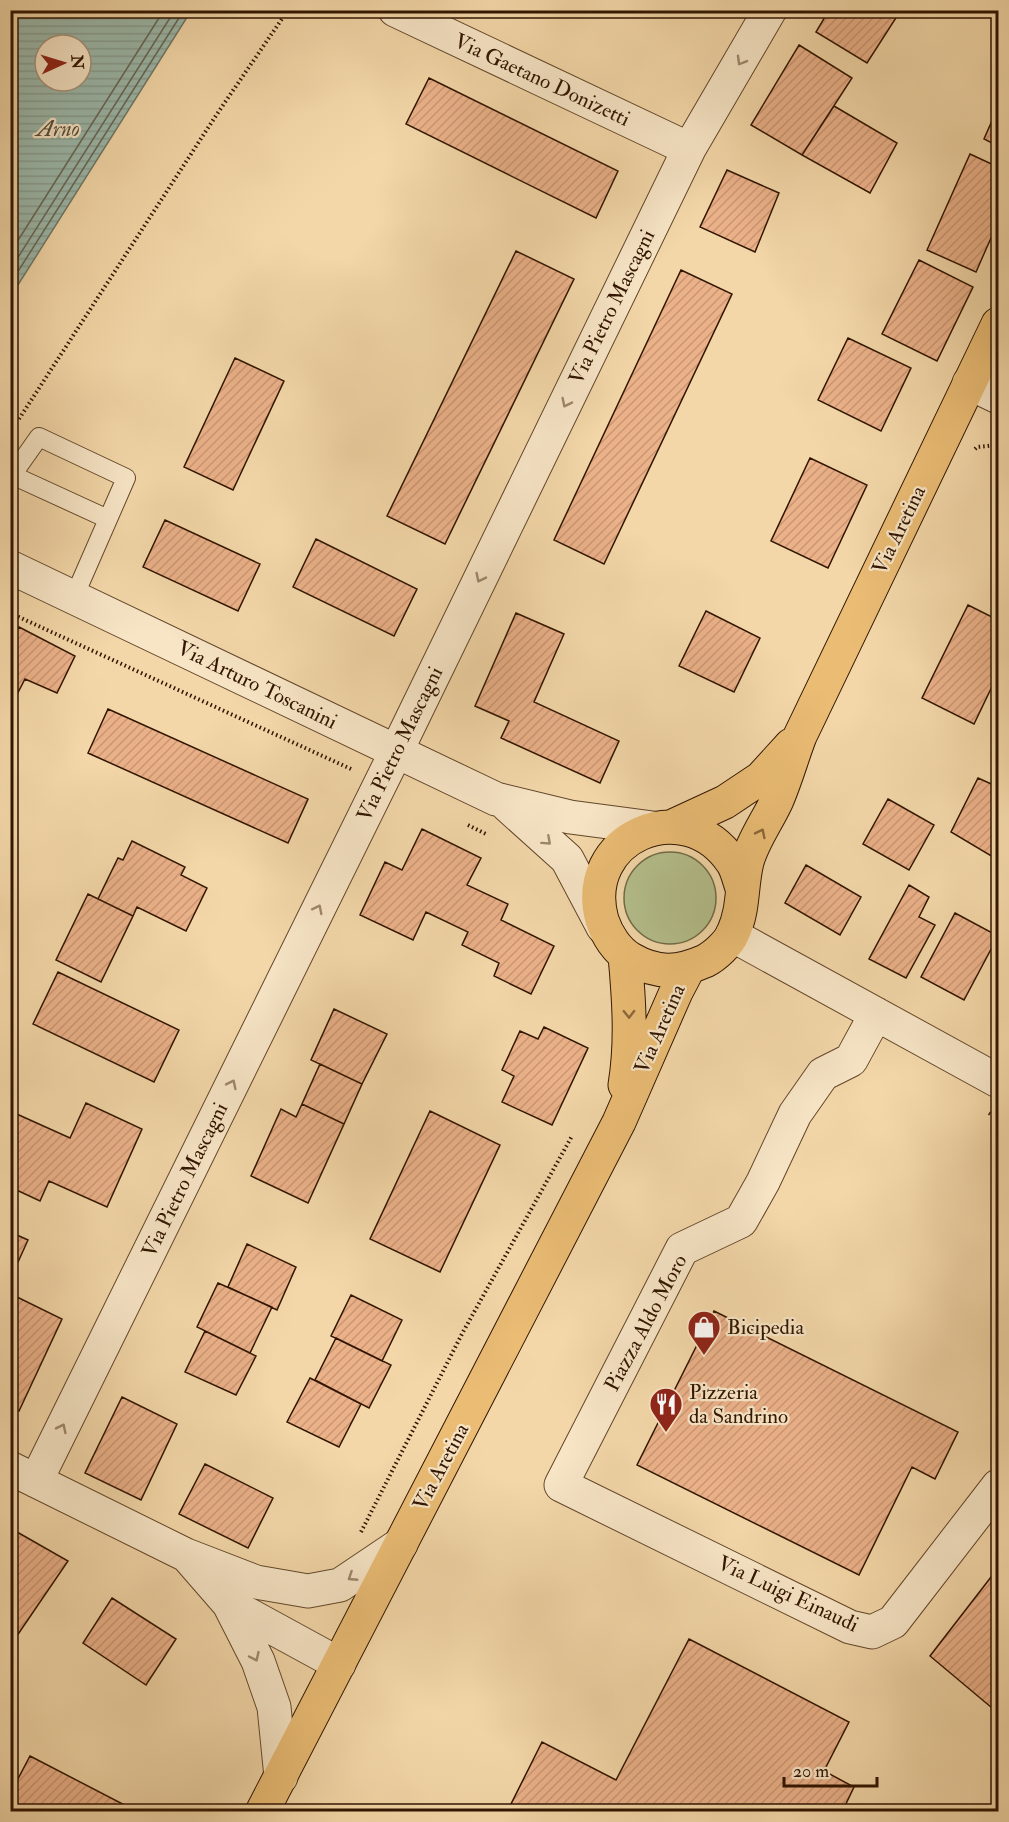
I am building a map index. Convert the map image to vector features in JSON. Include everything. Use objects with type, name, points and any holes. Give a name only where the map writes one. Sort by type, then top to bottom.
[{"type":"main road","name":"Via Aretina","points":[[616,943],[642,965],[662,970],[688,969],[711,958],[732,935],[741,912],[742,888],[748,860],[778,799],[800,736],[999,324]]},
{"type":"main road","name":"Via Aretina","points":[[620,1122],[630,1057],[629,996],[616,943],[598,904],[600,880],[605,866],[620,846],[725,802],[761,778],[800,736]]},
{"type":"main road","name":"Via Aretina","points":[[663,827],[698,831],[716,842],[734,864],[742,888]]},
{"type":"main road","name":"Via Aretina","points":[[262,1812],[620,1122],[688,969]]},
{"type":"street","name":"Via Gaetano Donizetti","points":[[394,10],[689,149]]},
{"type":"street","name":"Via Pietro Mascagni","points":[[23,1474],[396,752],[689,149],[770,10]]},
{"type":"street","points":[[969,383],[999,397]]},
{"type":"street","name":"Via Arturo Toscanini","points":[[10,567],[503,802],[570,817],[663,827]]},
{"type":"street","name":"Via Arturo Toscanini","points":[[503,802],[567,859],[616,943]]},
{"type":"street","points":[[732,935],[999,1082]]},
{"type":"street","name":"Piazza Aldo Moro","points":[[561,1485],[682,1249],[741,1221],[763,1182],[795,1114],[823,1074],[851,1060],[876,1014]]},
{"type":"street","points":[[23,1474],[186,1555],[256,1582],[308,1591],[340,1585],[401,1544]]},
{"type":"street","name":"Via Luigi Einaudi","points":[[561,1485],[850,1627],[872,1632],[893,1622],[999,1486]]},
{"type":"street","points":[[186,1555],[229,1604],[258,1661],[274,1707],[281,1777]]},
{"type":"street","points":[[229,1604],[339,1664]]},
{"type":"lane","points":[[74,597],[126,478],[39,437],[11,477],[108,519]]},
{"type":"path","points":[[17,423],[217,114],[288,10]]},
{"type":"path","points":[[10,614],[380,783]]},
{"type":"path","points":[[465,823],[495,838]]},
{"type":"path","points":[[360,1533],[463,1332],[573,1135]]},
{"type":"green space","points":[[670,852],[688,855],[703,865],[713,880],[716,898],[713,916],[703,931],[688,941],[670,944],[652,941],[637,931],[627,916],[624,898],[627,880],[637,865],[652,855]]},
{"type":"water","name":"Arno","points":[[10,11],[191,11],[11,296]]},
{"type":"building","points":[[829,10],[901,10],[867,63],[816,32]]},
{"type":"building","points":[[799,45],[852,78],[802,155],[751,125]]},
{"type":"building","points":[[429,78],[618,171],[596,218],[406,124]]},
{"type":"building","points":[[834,106],[897,143],[870,193],[802,155]]},
{"type":"building","points":[[998,107],[998,146],[984,139]]},
{"type":"building","points":[[970,154],[998,167],[998,222],[976,272],[927,250]]},
{"type":"building","points":[[727,170],[779,193],[755,252],[700,227]]},
{"type":"building","points":[[516,251],[574,279],[445,544],[387,516]]},
{"type":"building","points":[[919,260],[973,287],[937,361],[882,334]]},
{"type":"building","points":[[681,270],[732,294],[604,564],[554,540]]},
{"type":"building","points":[[848,338],[911,368],[881,431],[818,400]]},
{"type":"building","points":[[235,358],[284,381],[233,490],[184,467]]},
{"type":"building","points":[[810,458],[867,485],[828,568],[771,541]]},
{"type":"building","points":[[165,520],[260,564],[238,611],[143,567]]},
{"type":"building","points":[[316,539],[417,589],[394,636],[293,587]]},
{"type":"building","points":[[968,605],[998,620],[998,674],[974,724],[922,698]]},
{"type":"building","points":[[706,611],[760,638],[734,692],[679,666]]},
{"type":"building","points":[[516,613],[564,634],[534,702],[619,741],[600,783],[501,738],[509,721],[475,706]]},
{"type":"building","points":[[19,627],[75,656],[57,693],[25,679],[10,708],[10,638]]},
{"type":"building","points":[[108,709],[308,799],[288,843],[88,753]]},
{"type":"building","points":[[978,778],[998,787],[998,860],[951,832]]},
{"type":"building","points":[[888,799],[934,825],[909,870],[863,844]]},
{"type":"building","points":[[422,829],[481,858],[467,885],[508,904],[501,920],[554,946],[531,994],[494,976],[499,963],[462,945],[468,932],[426,912],[413,940],[360,915],[385,862],[402,870]]},
{"type":"building","points":[[132,841],[185,867],[181,875],[207,888],[186,931],[137,907],[133,916],[98,899],[118,858],[123,860]]},
{"type":"building","points":[[806,865],[861,897],[840,935],[785,903]]},
{"type":"building","points":[[909,885],[929,897],[919,917],[935,925],[906,978],[869,959]]},
{"type":"building","points":[[88,894],[133,916],[101,982],[56,960]]},
{"type":"building","points":[[955,913],[998,936],[964,1000],[921,977]]},
{"type":"building","points":[[58,972],[179,1030],[154,1082],[33,1024]]},
{"type":"building","points":[[334,1009],[387,1034],[362,1084],[311,1060]]},
{"type":"building","points":[[544,1027],[588,1048],[552,1125],[502,1102],[514,1076],[502,1070],[520,1031],[538,1039]]},
{"type":"building","points":[[320,1064],[362,1084],[344,1124],[302,1104]]},
{"type":"building","points":[[86,1103],[142,1129],[107,1207],[49,1181],[40,1201],[10,1187],[10,1111],[70,1138]]},
{"type":"building","points":[[302,1104],[344,1124],[308,1203],[251,1176],[281,1109],[296,1117]]},
{"type":"building","points":[[430,1111],[500,1145],[440,1272],[370,1239]]},
{"type":"building","points":[[10,1232],[28,1240],[18,1262],[10,1259]]},
{"type":"building","points":[[247,1244],[296,1267],[277,1310],[228,1287]]},
{"type":"building","points":[[218,1283],[272,1307],[250,1353],[197,1327]]},
{"type":"building","points":[[351,1295],[402,1320],[382,1361],[331,1336]]},
{"type":"building","points":[[17,1297],[62,1319],[19,1411],[10,1407],[10,1311]]},
{"type":"building","points":[[714,1311],[958,1432],[935,1479],[912,1467],[859,1575],[637,1465]]},
{"type":"building","points":[[205,1331],[256,1356],[236,1395],[185,1372]]},
{"type":"building","points":[[336,1338],[391,1365],[369,1408],[315,1380]]},
{"type":"building","points":[[310,1378],[361,1404],[339,1447],[287,1422]]},
{"type":"building","points":[[122,1397],[177,1424],[141,1500],[85,1473]]},
{"type":"building","points":[[205,1464],[273,1498],[248,1548],[179,1514]]},
{"type":"building","points":[[10,1528],[68,1561],[10,1646]]},
{"type":"building","points":[[998,1568],[998,1713],[930,1656]]},
{"type":"building","points":[[112,1598],[176,1639],[146,1685],[83,1643]]},
{"type":"building","points":[[689,1639],[849,1722],[824,1771],[854,1787],[842,1812],[507,1812],[542,1742],[616,1780]]},
{"type":"building","points":[[30,1756],[138,1812],[10,1812],[10,1794]]},
{"type":"place","name":"Bicipedia","points":[[704,1356]]},
{"type":"place","name":"Pizzeria da Sandrino","points":[[666,1433]]}]
